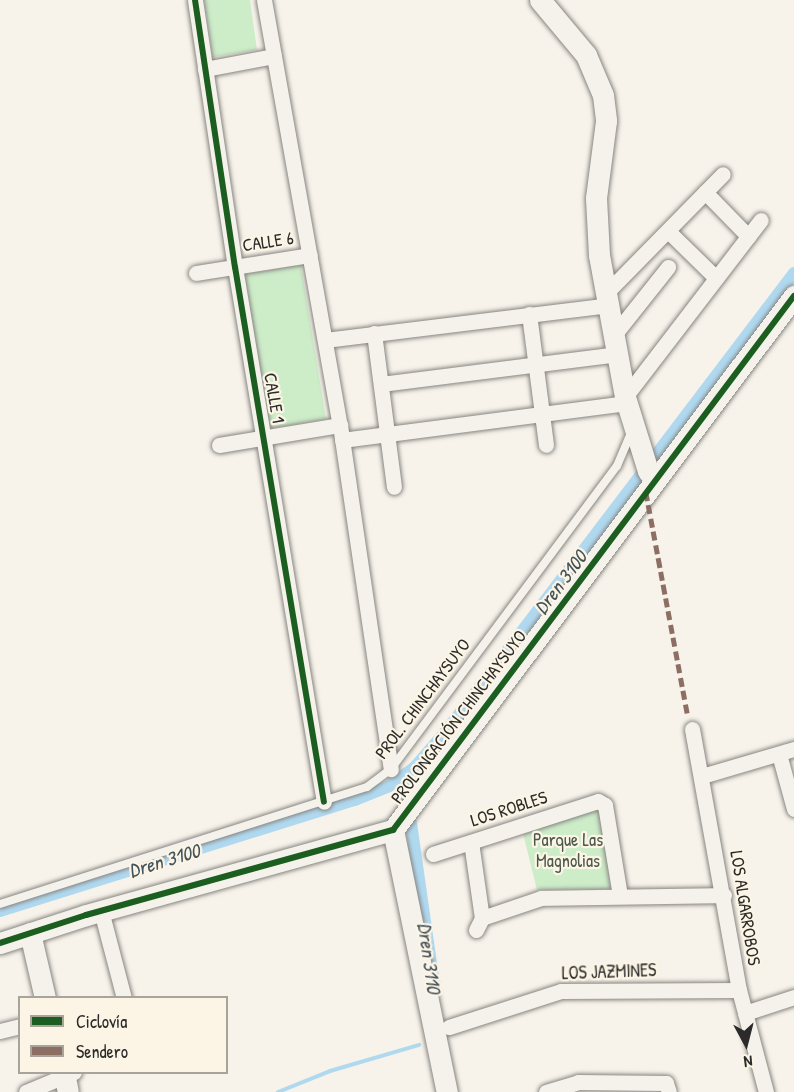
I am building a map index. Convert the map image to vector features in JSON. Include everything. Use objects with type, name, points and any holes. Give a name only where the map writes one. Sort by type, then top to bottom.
[{"type":"street","name":"CALLE 1","points":[[195,0],[235,267],[266,438],[324,802]]},
{"type":"street","points":[[264,0],[340,425],[391,769]]},
{"type":"street","points":[[540,0],[586,55],[603,95],[606,135],[596,217],[626,400],[649,469]]},
{"type":"street","points":[[205,69],[274,56]]},
{"type":"street","points":[[325,340],[529,314],[608,298],[723,174]]},
{"type":"street","points":[[705,192],[748,236]]},
{"type":"street","points":[[342,440],[542,414],[626,400],[761,220]]},
{"type":"street","points":[[668,231],[716,278]]},
{"type":"street","name":"CALLE 6","points":[[196,273],[310,255]]},
{"type":"street","points":[[381,384],[535,365],[616,345],[668,267]]},
{"type":"street","name":"PROLONGACIÓN CHINCHAYSUYO","points":[[0,943],[393,830],[649,469],[794,296]]},
{"type":"street","points":[[529,314],[546,445]]},
{"type":"street","points":[[374,333],[394,487]]},
{"type":"street","points":[[219,446],[340,425]]},
{"type":"street","name":"LOS ALGARROBOS","points":[[693,729],[739,990],[766,1092]]},
{"type":"street","points":[[702,776],[787,752]]},
{"type":"street","points":[[787,752],[794,771]]},
{"type":"street","points":[[787,752],[794,809]]},
{"type":"street","name":"LOS ROBLES","points":[[433,854],[598,801],[604,804],[620,896]]},
{"type":"street","points":[[393,830],[447,1092]]},
{"type":"street","points":[[471,842],[479,924],[541,898],[724,895]]},
{"type":"street","points":[[104,922],[123,996]]},
{"type":"street","points":[[30,933],[45,996]]},
{"type":"street","name":"LOS JAZMINES","points":[[449,1028],[561,991],[739,990]]},
{"type":"street","points":[[745,1013],[794,997]]},
{"type":"street","points":[[0,1031],[18,1026]]},
{"type":"street","points":[[26,1092],[67,1078]]},
{"type":"street","points":[[546,1092],[578,1083],[667,1087]]},
{"type":"lane","name":"PROL. CHINCHAYSUYO","points":[[0,904],[367,788],[391,769],[617,466],[634,426]]},
{"type":"green space","points":[[204,0],[250,0],[257,50],[213,57]]},
{"type":"green space","points":[[301,265],[326,419],[269,429],[244,274]]},
{"type":"green space","name":"Parque Las Magnolias","points":[[599,808],[612,882],[609,889],[537,890],[522,829]]},
{"type":"waterway","name":"Dren 3100","points":[[0,911],[355,800],[389,786],[415,767],[447,730],[794,273]]},
{"type":"waterway","name":"Dren 3110","points":[[403,776],[406,796]]},
{"type":"waterway","name":"Dren 3110","points":[[411,823],[434,985]]},
{"type":"waterway","points":[[278,1092],[330,1071],[419,1045]]},
{"type":"marked path","points":[[646,492],[688,717]]},
{"type":"cycle path","points":[[195,0],[235,267],[324,802]]},
{"type":"cycle path","points":[[0,943],[86,915],[393,830],[794,296]]}]
